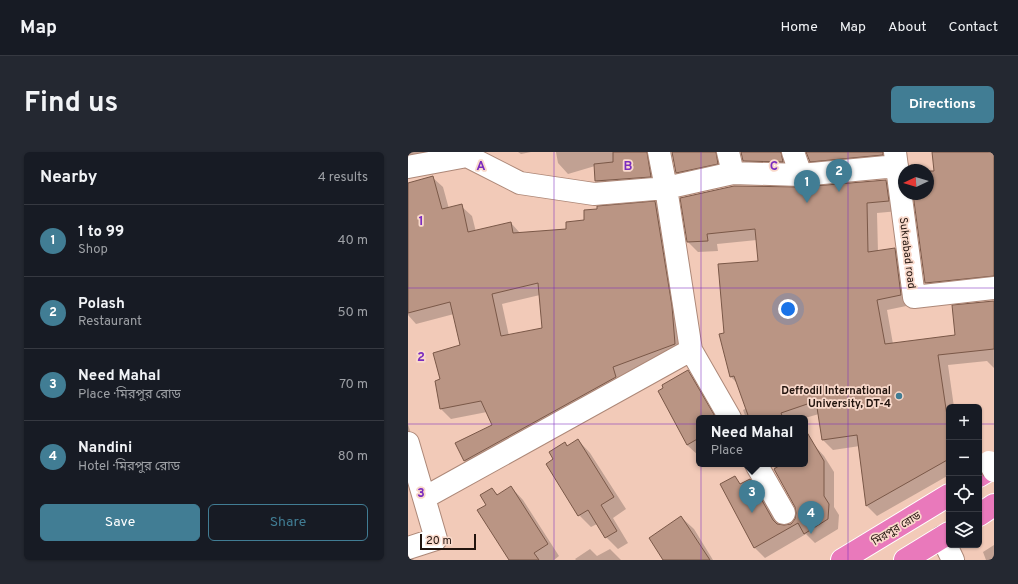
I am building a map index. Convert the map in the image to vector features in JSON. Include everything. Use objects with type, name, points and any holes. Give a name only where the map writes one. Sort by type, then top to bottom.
[{"type":"highway","name":"মিরপুর রোড","points":[[842,560],[946,497]]},
{"type":"highway","points":[[982,512],[994,505]]},
{"type":"highway","points":[[906,560],[946,535]]},
{"type":"street","points":[[659,152],[666,188],[690,350],[728,415]]},
{"type":"street","points":[[728,152],[733,173]]},
{"type":"street","points":[[793,152],[801,175]]},
{"type":"street","points":[[408,167],[467,156],[520,183],[594,194],[666,188],[733,173],[801,175],[896,159]]},
{"type":"street","name":"Sukrabad road","points":[[896,159],[914,297],[994,288]]},
{"type":"street","points":[[424,498],[690,350]]},
{"type":"street","points":[[408,443],[436,539],[408,548]]},
{"type":"street","points":[[758,467],[784,513]]},
{"type":"street","points":[[950,548],[953,560]]},
{"type":"building","points":[[613,152],[647,152],[651,177],[595,181],[594,164],[613,162]]},
{"type":"building","points":[[672,152],[716,152],[718,164],[676,173]]},
{"type":"building","points":[[741,152],[781,152],[783,162],[743,161]]},
{"type":"building","points":[[806,152],[883,152],[883,155],[810,162]]},
{"type":"building","points":[[932,152],[994,152],[994,276],[925,283],[914,200],[934,200]]},
{"type":"building","points":[[433,176],[442,209],[462,204],[468,232],[511,222],[513,233],[566,229],[566,222],[584,220],[584,210],[597,209],[597,206],[655,201],[672,306],[675,344],[613,367],[616,377],[464,461],[455,443],[492,425],[481,401],[440,409],[435,381],[440,379],[433,353],[460,345],[450,302],[408,313],[408,183]],"holes":[[[538,283],[542,328],[501,336],[492,294]]]},
{"type":"building","points":[[886,180],[889,201],[867,203],[868,252],[895,248],[901,295],[877,300],[885,344],[955,335],[952,305],[994,301],[994,349],[938,355],[946,409],[946,461],[866,506],[857,435],[822,440],[816,401],[781,413],[782,415],[748,415],[734,376],[730,377],[719,334],[724,333],[718,264],[758,261],[755,229],[707,234],[708,241],[687,242],[680,198],[734,186],[802,187]]},
{"type":"building","points":[[688,370],[714,415],[696,415],[696,440],[687,445],[658,391],[663,388],[662,385]]},
{"type":"building","points":[[808,434],[824,461],[824,496],[829,504],[828,519],[804,534],[798,523],[754,548],[720,484],[735,476],[740,484],[750,479],[773,520],[777,524],[791,524],[795,519],[795,507],[774,469],[777,467],[808,467]]},
{"type":"building","points":[[578,439],[614,497],[601,505],[617,531],[605,538],[588,510],[578,516],[546,464],[553,459],[549,452],[565,442],[567,446]]},
{"type":"building","points":[[511,486],[548,544],[534,553],[539,560],[509,560],[477,510],[486,505],[480,495],[492,488],[497,495]]},
{"type":"building","points":[[681,516],[710,560],[663,560],[649,538]]},
{"type":"place","name":"Polash","points":[[839,192]]},
{"type":"place","name":"1 to 99","points":[[807,203]]},
{"type":"place","name":"Deffodil International University, DT-4","points":[[899,396]]},
{"type":"place","name":"Need Mahal","points":[[752,513]]},
{"type":"place","name":"Nandini","points":[[811,534]]}]
